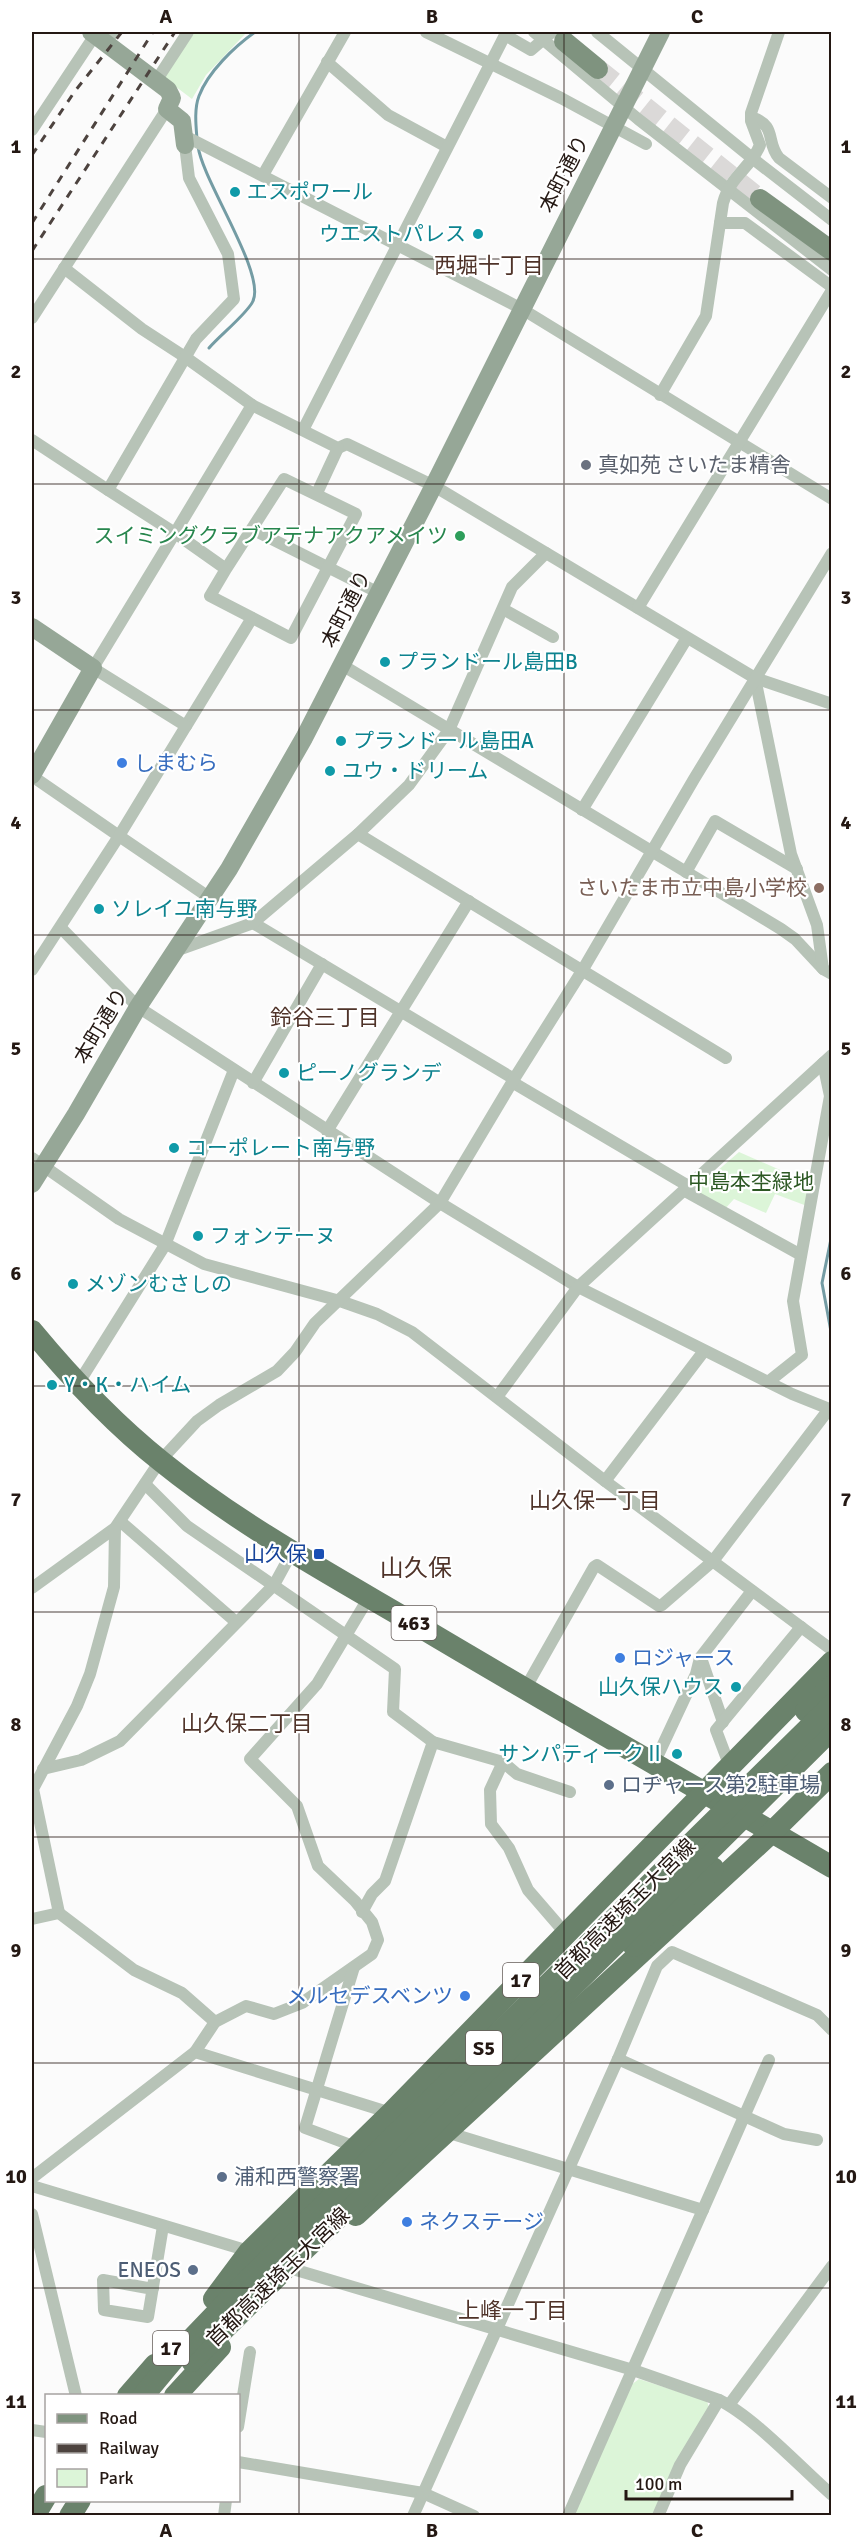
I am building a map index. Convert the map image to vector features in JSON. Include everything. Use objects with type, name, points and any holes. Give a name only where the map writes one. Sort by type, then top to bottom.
[{"type":"highway","name":"463","points":[[32,1332],[78,1384],[160,1461],[220,1505],[292,1552],[831,1867]]},
{"type":"highway","name":"17","points":[[130,2394],[357,2147],[831,1662]]},
{"type":"highway","points":[[571,1962],[592,1932],[672,1846],[831,1686]]},
{"type":"highway","points":[[831,1707],[762,1785],[831,1723]]},
{"type":"highway","name":"首都高速埼玉大宮線","points":[[145,2394],[182,2349],[255,2273],[831,1707]]},
{"type":"highway","name":"首都高速埼玉大宮線","points":[[164,2394],[203,2349],[358,2199],[831,1729]]},
{"type":"highway","points":[[358,2199],[422,2146],[590,1984],[672,1912],[769,1806],[831,1747]]},
{"type":"highway","name":"17","points":[[302,2265],[772,1832],[831,1773]]},
{"type":"highway","name":"17","points":[[177,2394],[302,2265],[517,2034],[715,1832],[510,2026],[259,2252]]},
{"type":"highway","points":[[34,2516],[45,2498]]},
{"type":"highway","points":[[50,2516],[60,2502]]},
{"type":"highway","points":[[70,2516],[79,2502]]},
{"type":"highway","points":[[79,2516],[88,2502]]},
{"type":"main road","name":"本町通り","points":[[32,1184],[37,1161],[76,1114],[138,1007],[210,898],[271,799],[434,486],[661,32]]},
{"type":"main road","points":[[100,34],[171,95],[172,101],[167,109],[182,120],[191,141]]},
{"type":"main road","points":[[553,35],[602,64]]},
{"type":"main road","points":[[831,221],[764,193],[831,251]]},
{"type":"main road","points":[[32,627],[93,668],[32,776]]},
{"type":"street","points":[[156,81],[188,32]]},
{"type":"street","points":[[263,175],[345,32]]},
{"type":"street","points":[[426,32],[646,144]]},
{"type":"street","points":[[597,32],[831,221]]},
{"type":"street","points":[[660,395],[706,316],[727,188],[760,145],[751,117],[779,32]]},
{"type":"street","points":[[32,130],[100,34]]},
{"type":"street","points":[[303,430],[505,35],[531,50],[553,35],[623,106],[831,270]]},
{"type":"street","points":[[327,62],[388,115],[447,147]]},
{"type":"street","points":[[32,318],[167,109]]},
{"type":"street","points":[[751,117],[768,127],[779,158],[831,198]]},
{"type":"street","points":[[108,490],[196,339],[234,299],[228,254],[189,178],[191,141],[263,175],[522,309],[831,499]]},
{"type":"street","points":[[638,608],[831,289],[745,223],[720,223]]},
{"type":"street","points":[[64,268],[142,329],[252,405],[338,448]]},
{"type":"street","points":[[186,726],[93,668],[252,405]]},
{"type":"street","points":[[32,440],[226,569]]},
{"type":"street","points":[[317,493],[338,448],[347,444],[434,486],[755,678],[831,704]]},
{"type":"street","points":[[284,478],[356,514],[291,638],[210,596],[252,529],[284,478]]},
{"type":"street","points":[[252,529],[379,593]]},
{"type":"street","points":[[175,951],[253,923],[358,834],[408,785],[449,730],[512,587],[546,553]]},
{"type":"street","points":[[32,1588],[118,1525],[160,1461],[197,1421],[277,1371],[296,1352],[315,1323],[440,1203],[513,1080],[582,971],[831,553]]},
{"type":"street","points":[[502,609],[553,637]]},
{"type":"street","points":[[32,970],[119,836],[252,618]]},
{"type":"street","points":[[582,810],[687,638]]},
{"type":"street","points":[[342,665],[652,853],[781,928],[827,972]]},
{"type":"street","points":[[755,678],[791,854],[817,925],[827,972]]},
{"type":"street","points":[[32,776],[210,898]]},
{"type":"street","points":[[686,872],[715,821],[797,869]]},
{"type":"street","points":[[358,834],[726,1058]]},
{"type":"street","points":[[327,1131],[469,901]]},
{"type":"street","points":[[253,923],[401,1011],[687,1189],[801,1255]]},
{"type":"street","points":[[60,928],[138,1007],[440,1203],[578,1287],[768,1382],[830,1409],[713,1561],[659,1606],[597,1565],[594,1567],[525,1689]]},
{"type":"street","points":[[253,1083],[322,964]]},
{"type":"street","points":[[768,1382],[802,1355],[793,1301],[831,1096],[827,1059]]},
{"type":"street","points":[[496,1397],[578,1287],[827,1059]]},
{"type":"street","points":[[78,1384],[165,1245],[234,1070]]},
{"type":"street","points":[[37,1161],[119,1219],[204,1264],[340,1301],[377,1314],[412,1332],[605,1481],[831,1650]]},
{"type":"street","points":[[605,1481],[704,1351]]},
{"type":"street","points":[[145,1484],[187,1526],[395,1669],[393,1712],[433,1742],[503,1762],[517,1774],[570,1792]]},
{"type":"street","points":[[118,1525],[236,1622]]},
{"type":"street","points":[[118,1525],[114,1587],[90,1674],[78,1706],[33,1789],[59,1913],[134,1970],[182,1994],[215,2022]]},
{"type":"street","points":[[44,1769],[81,1760],[120,1741],[274,1585],[292,1552]]},
{"type":"street","points":[[659,1753],[696,1674],[700,1658],[752,1591]]},
{"type":"street","points":[[32,2178],[195,2052],[215,2022],[246,2006],[274,2014],[302,2003],[372,1954],[378,1941],[372,1922],[355,1901],[318,1866],[297,1806],[250,1759],[318,1684],[369,1597]]},
{"type":"street","points":[[730,1767],[716,1730],[801,1627]]},
{"type":"street","points":[[700,1658],[723,1722]]},
{"type":"street","points":[[362,1912],[372,1894],[385,1881],[433,1742]]},
{"type":"street","points":[[503,1762],[490,1790],[491,1824],[509,1848],[528,1890],[566,1934]]},
{"type":"street","points":[[32,1919],[59,1913]]},
{"type":"street","points":[[413,2516],[618,2059],[657,1966],[672,1952],[817,2015],[831,2030]]},
{"type":"street","points":[[354,1967],[305,2128],[357,2147]]},
{"type":"street","points":[[195,2052],[317,2088],[391,2113]]},
{"type":"street","points":[[618,2059],[784,2134],[818,2140]]},
{"type":"street","points":[[568,2516],[633,2370],[655,2314],[746,2116],[769,2060]]},
{"type":"street","points":[[446,2132],[568,2167],[703,2210]]},
{"type":"street","points":[[32,2186],[163,2226],[259,2252]]},
{"type":"street","points":[[32,2214],[76,2394]]},
{"type":"street","points":[[153,2289],[103,2280],[104,2310],[148,2317],[153,2289],[163,2226]]},
{"type":"street","points":[[302,2265],[497,2329],[633,2370],[724,2402],[831,2495]]},
{"type":"street","points":[[658,2516],[680,2465],[724,2402],[831,2266]]},
{"type":"street","points":[[240,2414],[250,2352]]},
{"type":"street","points":[[240,2462],[423,2493],[474,2516]]},
{"type":"green space","points":[[195,32],[247,32],[206,75],[192,99],[163,77]]},
{"type":"green space","name":"中島本杢緑地","points":[[739,1152],[810,1183],[807,1206],[775,1194],[766,1213],[734,1199],[724,1210],[694,1191]]},
{"type":"green space","points":[[639,2379],[707,2401],[709,2408],[653,2515],[572,2516],[627,2388]]},
{"type":"waterway","points":[[197,139],[196,106],[203,87],[222,61],[255,32]]},
{"type":"waterway","points":[[198,146],[210,181],[242,249],[255,288],[250,306],[209,348]]},
{"type":"waterway","points":[[832,1234],[822,1283],[832,1337]]},
{"type":"tunnel","points":[[598,69],[760,199]]},
{"type":"railway","points":[[32,155],[75,91],[122,32]]},
{"type":"railway","points":[[32,223],[153,32]]},
{"type":"railway","points":[[32,251],[175,32]]},
{"type":"place","name":"エスポワール","points":[[235,192]]},
{"type":"place","name":"ウエストパレス","points":[[478,234]]},
{"type":"place","name":"真如苑 さいたま精舎","points":[[586,465]]},
{"type":"place","name":"スイミングクラブアテナアクアメイツ","points":[[460,536]]},
{"type":"place","name":"プランドール島田B","points":[[385,662]]},
{"type":"place","name":"プランドール島田A","points":[[341,741]]},
{"type":"place","name":"しまむら","points":[[122,763]]},
{"type":"place","name":"ユウ・ドリーム","points":[[330,771]]},
{"type":"place","name":"さいたま市立中島小学校","points":[[819,888]]},
{"type":"place","name":"ソレイユ南与野","points":[[99,909]]},
{"type":"place","name":"ピーノグランデ","points":[[284,1073]]},
{"type":"place","name":"コーポレート南与野","points":[[174,1148]]},
{"type":"place","name":"フォンテーヌ","points":[[198,1236]]},
{"type":"place","name":"メゾンむさしの","points":[[73,1284]]},
{"type":"place","name":"Y・K・ハイム","points":[[52,1385]]},
{"type":"place","name":"山久保","points":[[319,1554]]},
{"type":"place","name":"ロジャース","points":[[620,1658]]},
{"type":"place","name":"山久保ハウス","points":[[736,1687]]},
{"type":"place","name":"サンパティークⅡ","points":[[677,1754]]},
{"type":"place","name":"ロヂャース第2駐車場","points":[[609,1785]]},
{"type":"place","name":"メルセデスベンツ","points":[[465,1996]]},
{"type":"place","name":"浦和西警察署","points":[[222,2177]]},
{"type":"place","name":"ネクステージ","points":[[407,2222]]},
{"type":"place","name":"ENEOS","points":[[193,2270]]},
{"type":"district","name":"西堀十丁目","points":[[489,265]]},
{"type":"district","name":"鈴谷三丁目","points":[[325,1017]]},
{"type":"district","name":"山久保一丁目","points":[[595,1500]]},
{"type":"district","name":"山久保","points":[[416,1568]]},
{"type":"district","name":"山久保二丁目","points":[[247,1723]]},
{"type":"district","name":"上峰一丁目","points":[[513,2310]]}]
